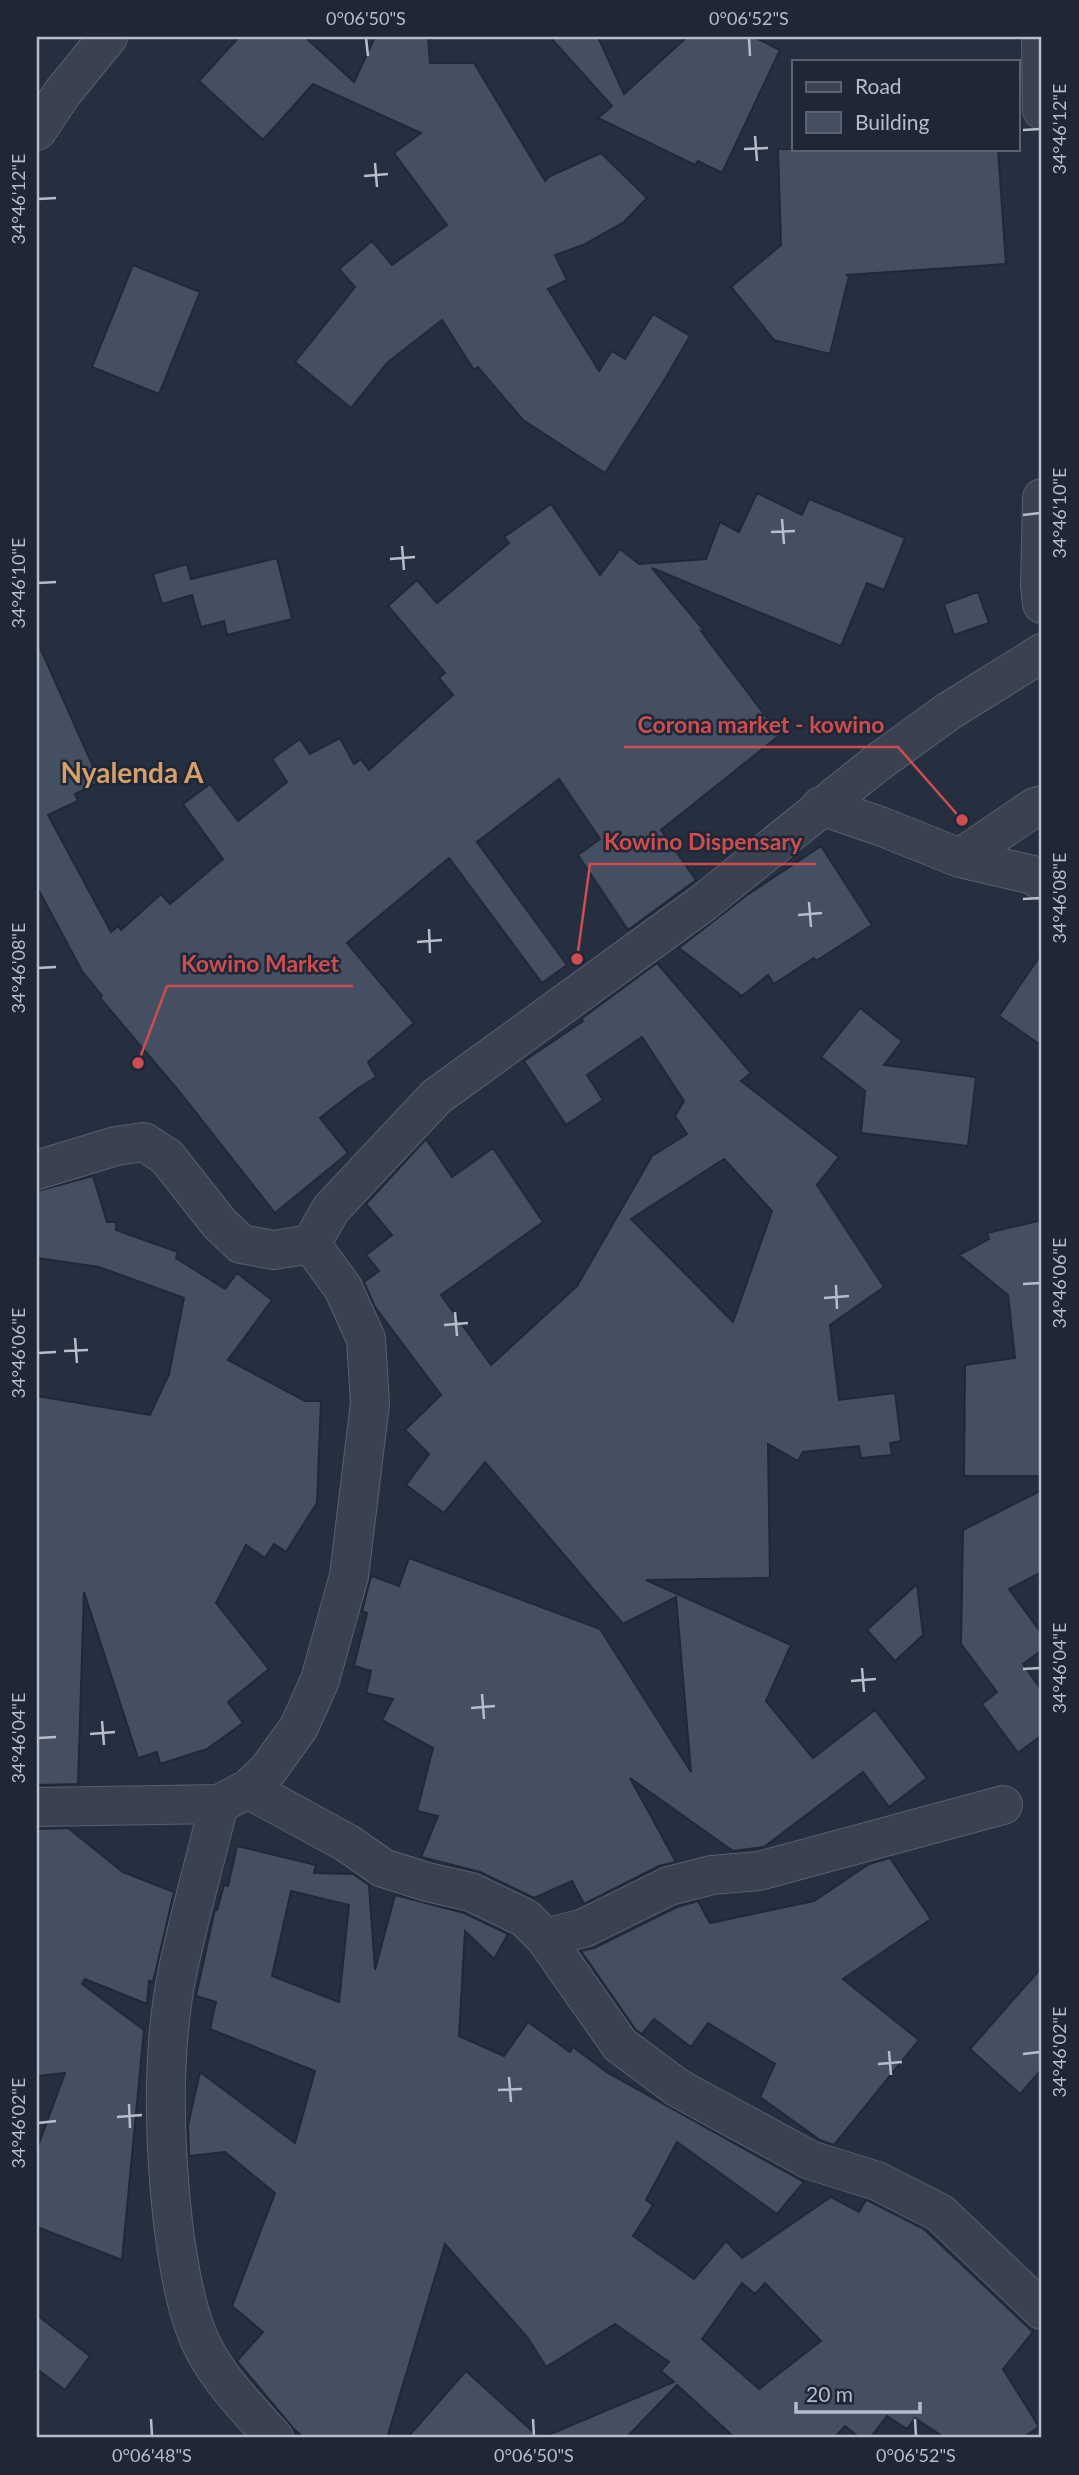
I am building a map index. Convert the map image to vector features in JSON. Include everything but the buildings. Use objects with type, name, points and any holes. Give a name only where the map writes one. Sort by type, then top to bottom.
[{"type":"street","points":[[37,131],[63,92],[108,37]]},
{"type":"street","points":[[1041,37],[1042,110]]},
{"type":"street","points":[[1042,498],[1042,604]]},
{"type":"street","points":[[311,1244],[331,1209],[436,1097],[704,903],[821,806],[949,711],[1042,653]]},
{"type":"street","points":[[960,858],[1035,807],[1042,805]]},
{"type":"street","points":[[821,806],[960,858],[1033,875],[1042,881]]},
{"type":"street","points":[[37,1170],[116,1146],[144,1142],[167,1157],[219,1223],[241,1244],[274,1250],[311,1244]]},
{"type":"street","points":[[274,2438],[241,2402],[205,2352],[196,2330],[177,2261],[167,2174],[167,2054],[177,1975],[233,1796],[268,1770],[299,1727],[320,1680],[349,1576],[370,1403],[366,1339],[343,1288],[311,1244]]},
{"type":"street","points":[[37,1807],[233,1796],[347,1843],[383,1868],[471,1892],[525,1918],[545,1938],[620,2045],[668,2081],[810,2160],[877,2181],[940,2213],[1042,2310]]},
{"type":"street","points":[[545,1938],[584,1928],[669,1886],[712,1875],[760,1871],[1003,1805]]},
{"type":"place","name":"Corona market - kowino","points":[[962,820]]},
{"type":"place","name":"Kowino Dispensary","points":[[577,959]]},
{"type":"place","name":"Kowino Market","points":[[138,1063]]},
{"type":"district","name":"Nyalenda A","points":[[132,772]]}]
